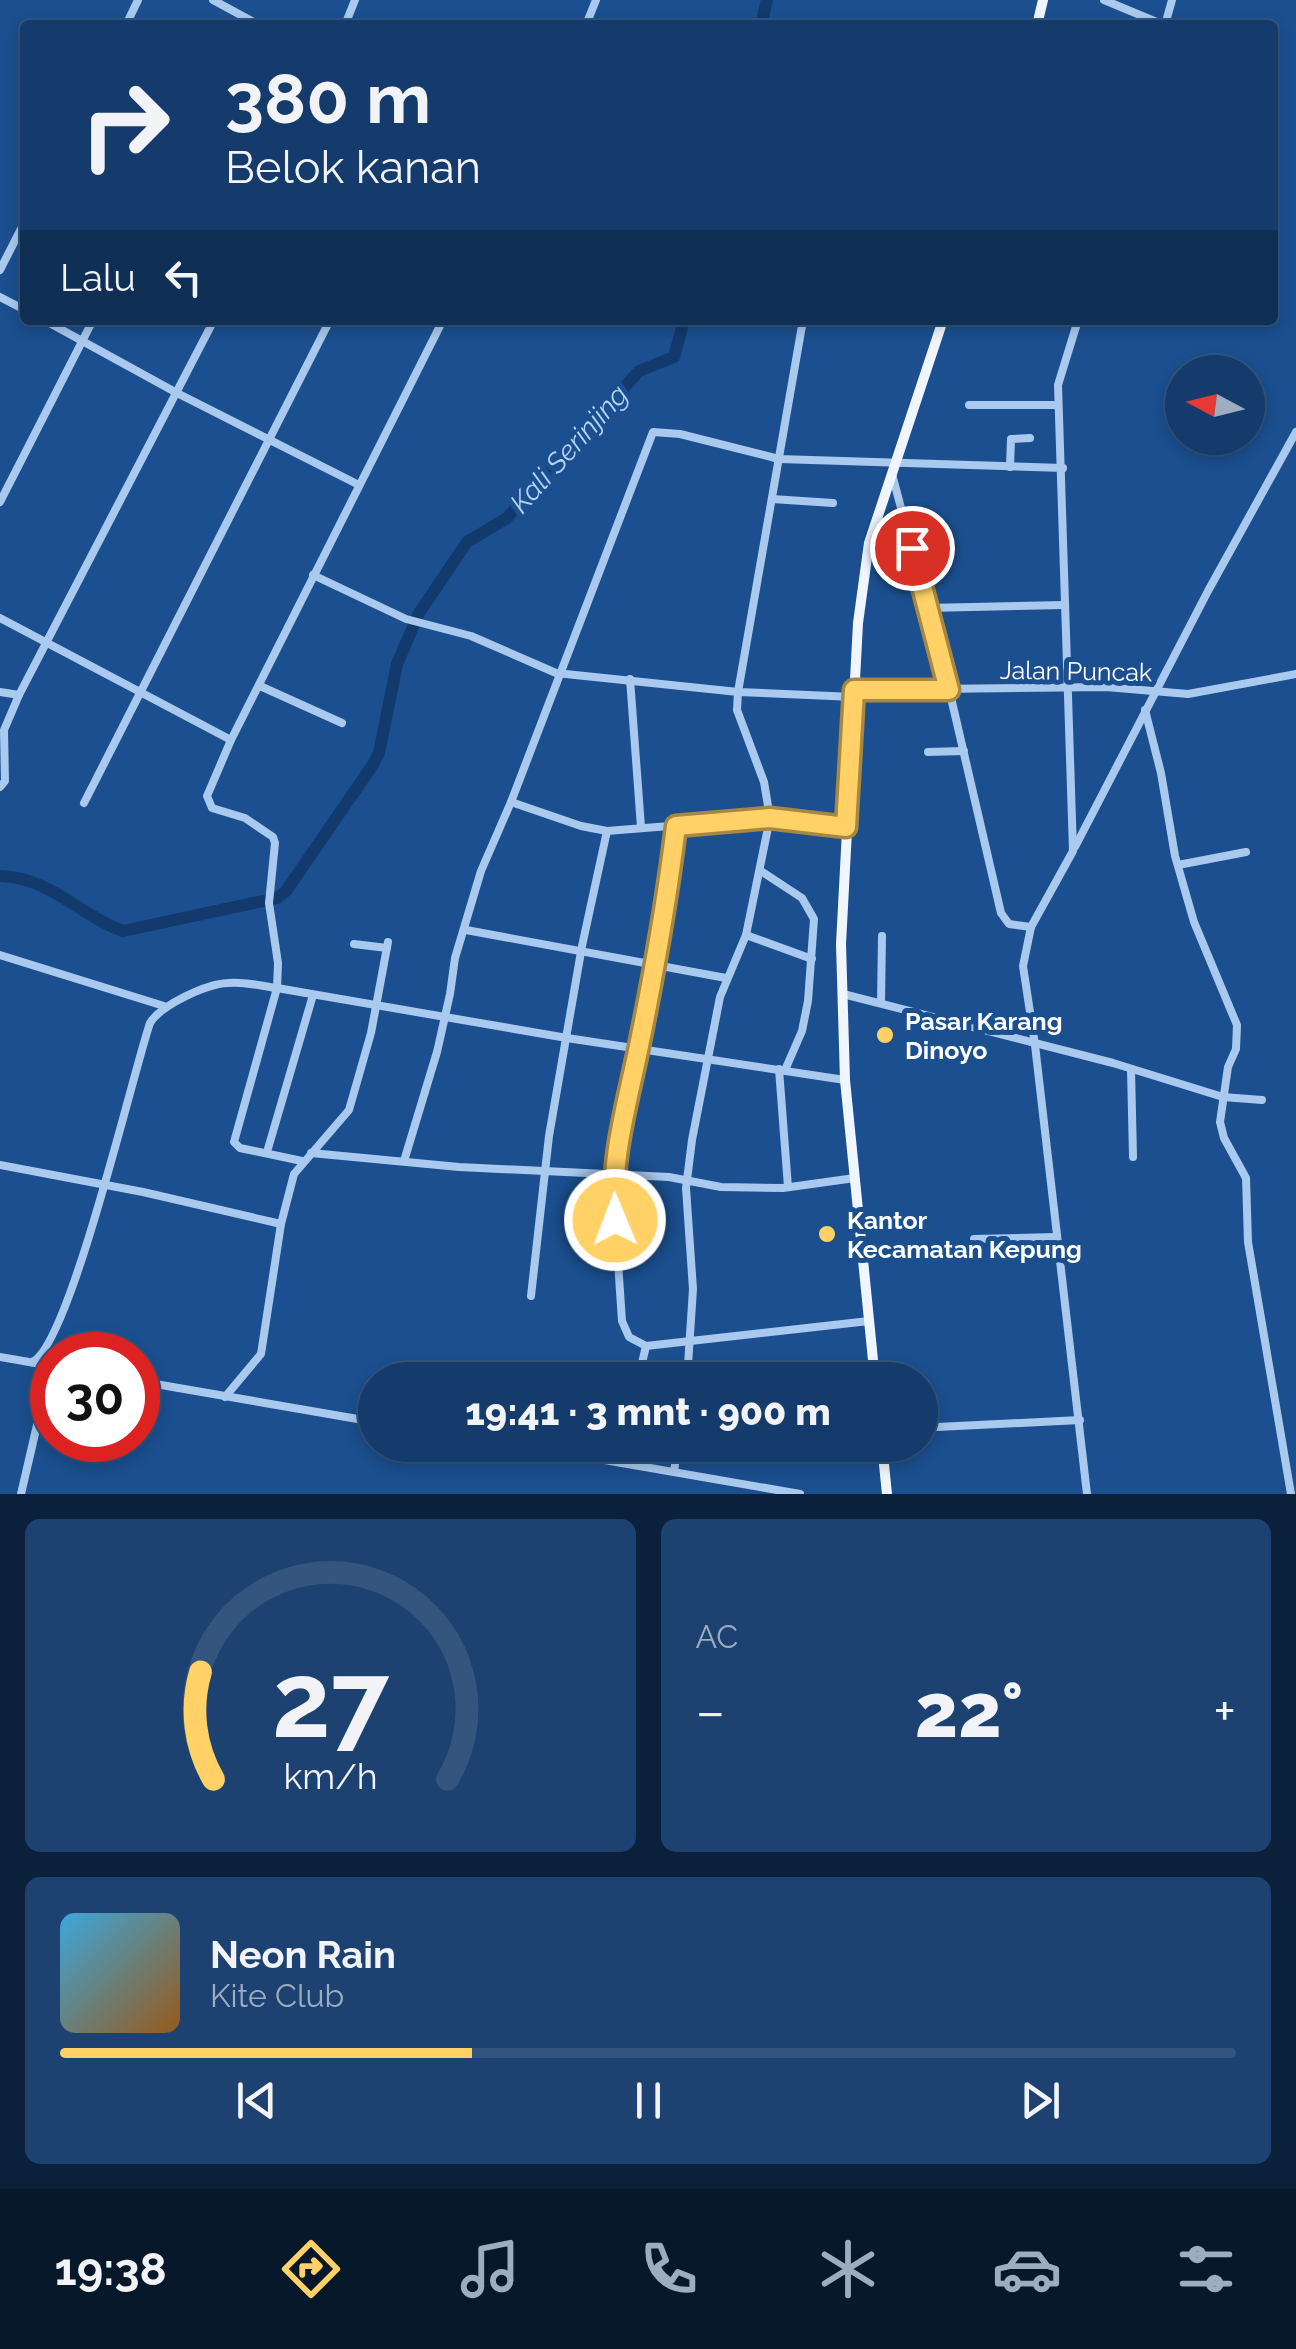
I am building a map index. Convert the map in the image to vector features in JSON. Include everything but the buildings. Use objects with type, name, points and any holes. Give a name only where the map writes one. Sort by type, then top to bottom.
[{"type":"main road","points":[[873,1362],[845,1080],[842,994],[841,929],[854,694],[863,569],[941,325]]},
{"type":"main road","points":[[884,1462],[887,1494]]},
{"type":"street","points":[[214,0],[246,20]]},
{"type":"street","points":[[1104,0],[1152,20]]},
{"type":"street","points":[[0,270],[20,231]]},
{"type":"street","points":[[54,325],[360,485]]},
{"type":"street","points":[[0,502],[90,325]]},
{"type":"street","points":[[0,787],[5,781],[4,730],[19,694],[211,325]]},
{"type":"street","points":[[84,803],[327,325]]},
{"type":"street","points":[[302,1161],[236,1146],[233,1137],[276,988],[278,963],[268,903],[273,837],[246,818],[216,810],[208,803],[208,796],[231,740],[440,325]]},
{"type":"street","points":[[688,1362],[693,1289],[687,1182],[707,1058],[726,978],[746,936],[770,818],[764,782],[737,710],[777,500],[803,325]]},
{"type":"street","points":[[1073,851],[1058,385],[1076,325]]},
{"type":"street","points":[[969,405],[1058,405]]},
{"type":"street","points":[[404,1160],[446,1018],[460,944],[481,871],[512,802],[556,672],[653,432],[680,434],[782,459],[893,469],[1063,468]]},
{"type":"street","points":[[1087,1494],[1023,966],[1031,927],[1296,432]]},
{"type":"street","points":[[1010,467],[1010,438],[1030,438]]},
{"type":"street","points":[[893,469],[1004,920],[1031,927]]},
{"type":"street","points":[[777,500],[833,503]]},
{"type":"street","name":"Jalan Puncak","points":[[313,575],[406,619],[471,636],[556,672],[743,692],[854,694],[1068,688],[1201,693],[1296,674]]},
{"type":"street","points":[[926,608],[1064,605]]},
{"type":"street","points":[[0,618],[231,740]]},
{"type":"street","points":[[630,680],[642,828]]},
{"type":"street","points":[[260,686],[342,722]]},
{"type":"street","points":[[0,692],[19,694]]},
{"type":"street","points":[[1145,710],[1194,922],[1237,1025],[1236,1050],[1228,1067],[1220,1122],[1224,1138],[1246,1178],[1248,1242],[1290,1494]]},
{"type":"street","points":[[928,752],[964,751]]},
{"type":"street","points":[[512,802],[606,831],[770,818],[846,827]]},
{"type":"street","points":[[676,826],[656,963],[622,1117],[614,1174],[622,1321],[629,1337],[646,1346],[869,1321]]},
{"type":"street","points":[[531,1296],[544,1170],[581,950],[606,831]]},
{"type":"street","points":[[1178,866],[1246,852]]},
{"type":"street","points":[[761,871],[802,898],[814,919],[802,1032],[782,1070],[788,1187]]},
{"type":"street","points":[[466,930],[726,978]]},
{"type":"street","points":[[746,936],[812,959]]},
{"type":"street","points":[[881,1003],[882,936]]},
{"type":"street","points":[[225,1397],[260,1354],[290,1185],[302,1161],[349,1110],[387,945],[354,944]]},
{"type":"street","points":[[0,955],[164,1006]]},
{"type":"street","points":[[54,1332],[69,1300],[154,1016],[164,1006],[226,983],[845,1080]]},
{"type":"street","points":[[842,994],[1131,1068],[1222,1097],[1262,1100]]},
{"type":"street","points":[[267,1152],[314,995]]},
{"type":"street","points":[[1131,1068],[1133,1157]]},
{"type":"street","points":[[311,1154],[459,1167],[669,1176],[721,1188],[788,1187],[856,1178]]},
{"type":"street","points":[[0,1164],[281,1224]]},
{"type":"street","points":[[974,1239],[1057,1237]]},
{"type":"street","points":[[642,1362],[646,1346]]},
{"type":"street","points":[[0,1357],[30,1362]]},
{"type":"street","points":[[160,1385],[358,1419]]},
{"type":"street","points":[[938,1426],[1080,1420]]},
{"type":"street","points":[[21,1494],[30,1457]]},
{"type":"street","points":[[619,1462],[800,1494]]},
{"type":"street","points":[[674,1471],[675,1462]]},
{"type":"waterway","name":"Kali Serinjing","points":[[762,20],[767,0]]},
{"type":"waterway","name":"Kali Serinjing","points":[[0,876],[35,883],[123,931],[277,898],[286,891],[379,753],[397,664],[419,613],[467,542],[507,518],[639,371],[674,357],[683,325]]},
{"type":"place","name":"Pasar Karang Dinoyo","points":[[885,1035]]},
{"type":"place","name":"Kantor Kecamatan Kepung","points":[[827,1234]]},
{"type":"route","points":[[615,1220],[616,1155],[656,963],[676,826],[770,818],[846,827],[854,690],[949,690],[912,548]]}]
